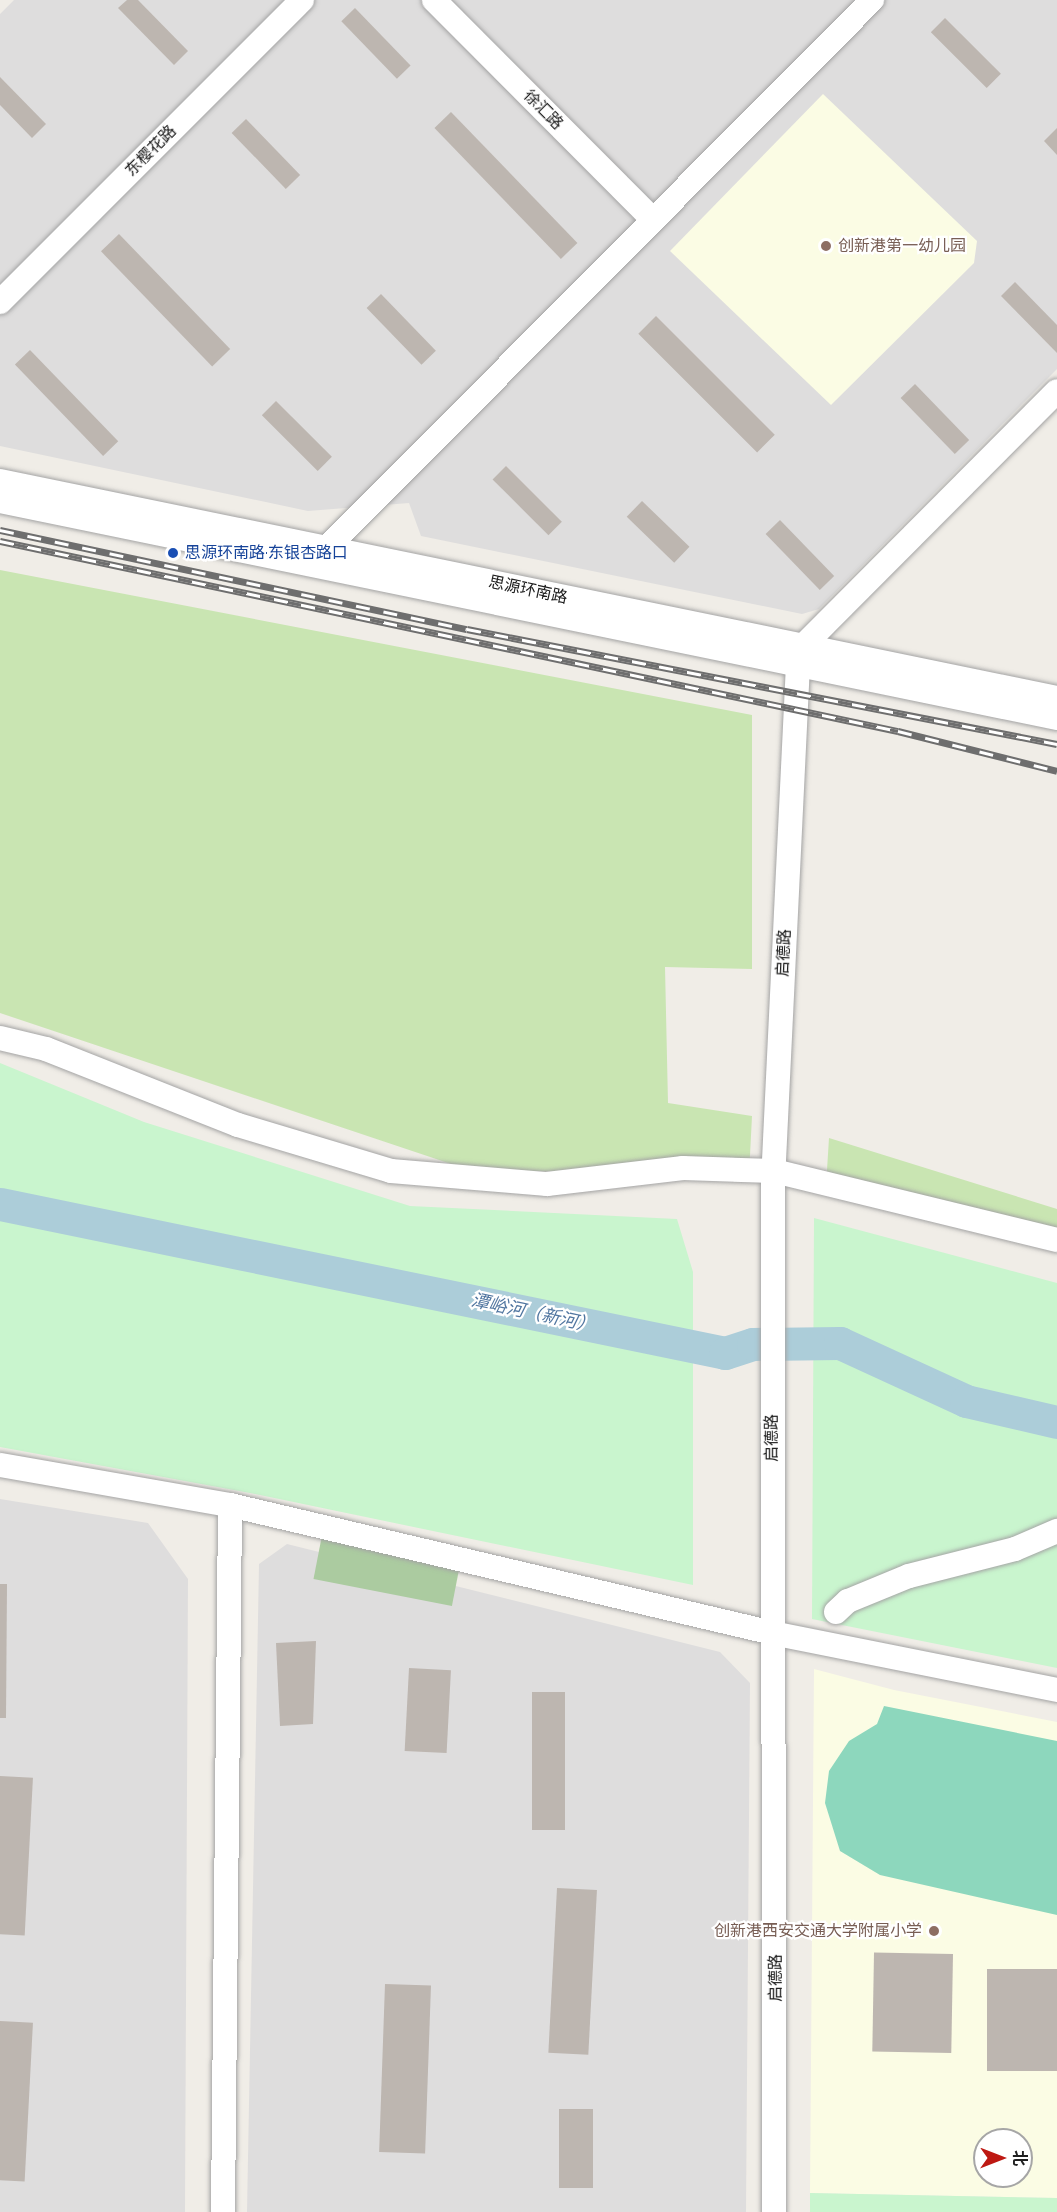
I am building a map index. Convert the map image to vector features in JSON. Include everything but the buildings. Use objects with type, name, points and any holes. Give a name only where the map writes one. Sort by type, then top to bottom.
[{"type":"street","name":"东樱花路","points":[[0,302],[302,0]]},
{"type":"street","name":"徐汇路","points":[[434,0],[652,220]]},
{"type":"street","points":[[324,558],[652,220],[872,0]]},
{"type":"street","points":[[800,656],[1057,391]]},
{"type":"street","name":"思源环南路","points":[[0,481],[324,558]]},
{"type":"street","name":"思源环南路","points":[[0,501],[324,558],[800,656],[1057,717]]},
{"type":"street","name":"思源环南路","points":[[800,656],[1057,698]]},
{"type":"street","name":"启德路","points":[[774,2212],[777,1634],[772,1599],[773,1176],[800,656]]},
{"type":"street","points":[[0,1038],[46,1049],[238,1125],[391,1171],[547,1184],[683,1168],[773,1176],[1057,1240]]},
{"type":"street","points":[[0,1465],[230,1505],[777,1634],[1057,1690]]},
{"type":"street","points":[[223,2212],[230,1505]]},
{"type":"street","points":[[836,1612],[848,1601],[909,1576],[1015,1549],[1057,1531]]},
{"type":"shaded area","points":[[14,0],[1057,0],[1057,369],[819,609],[802,614],[421,536],[409,503],[308,511],[0,446],[0,14]]},
{"type":"shaded area","name":"创新港第一幼儿园","points":[[823,94],[977,241],[974,263],[831,405],[670,251]]},
{"type":"shaded area","points":[[0,1499],[148,1523],[188,1579],[185,2212],[0,2212]]},
{"type":"shaded area","points":[[287,1544],[720,1652],[750,1683],[746,2212],[247,2212],[259,1564]]},
{"type":"shaded area","name":"创新港西安交通大学附属小学","points":[[814,1669],[894,1690],[1057,1722],[1057,2198],[810,2193]]},
{"type":"green space","points":[[0,570],[752,715],[752,969],[665,967],[668,1103],[752,1116],[749,1175],[469,1170],[0,1013]]},
{"type":"green space","points":[[0,1063],[144,1122],[410,1206],[677,1219],[693,1272],[693,1585],[250,1493],[0,1447]]},
{"type":"green space","points":[[829,1138],[1057,1209],[1057,1241],[826,1186]]},
{"type":"green space","points":[[814,1218],[1057,1283],[1057,1668],[812,1619]]},
{"type":"green space","points":[[324,1525],[462,1552],[452,1606],[314,1579]]},
{"type":"green space","points":[[884,1706],[1057,1741],[1057,1915],[880,1875],[840,1851],[825,1803],[829,1771],[849,1741],[877,1724]]},
{"type":"green space","points":[[810,2193],[1057,2198],[1057,2212],[810,2212]]},
{"type":"waterway","name":"潭峪河（新河）","points":[[0,1204],[725,1353],[753,1344],[840,1343],[966,1401],[1057,1422]]},
{"type":"railway","points":[[0,530],[467,629],[1057,744]]},
{"type":"railway","points":[[0,541],[898,731],[1057,771]]},
{"type":"place","name":"创新港第一幼儿园","points":[[826,246]]},
{"type":"place","name":"思源环南路·东银杏路口","points":[[173,553]]},
{"type":"place","name":"创新港西安交通大学附属小学","points":[[934,1931]]}]
